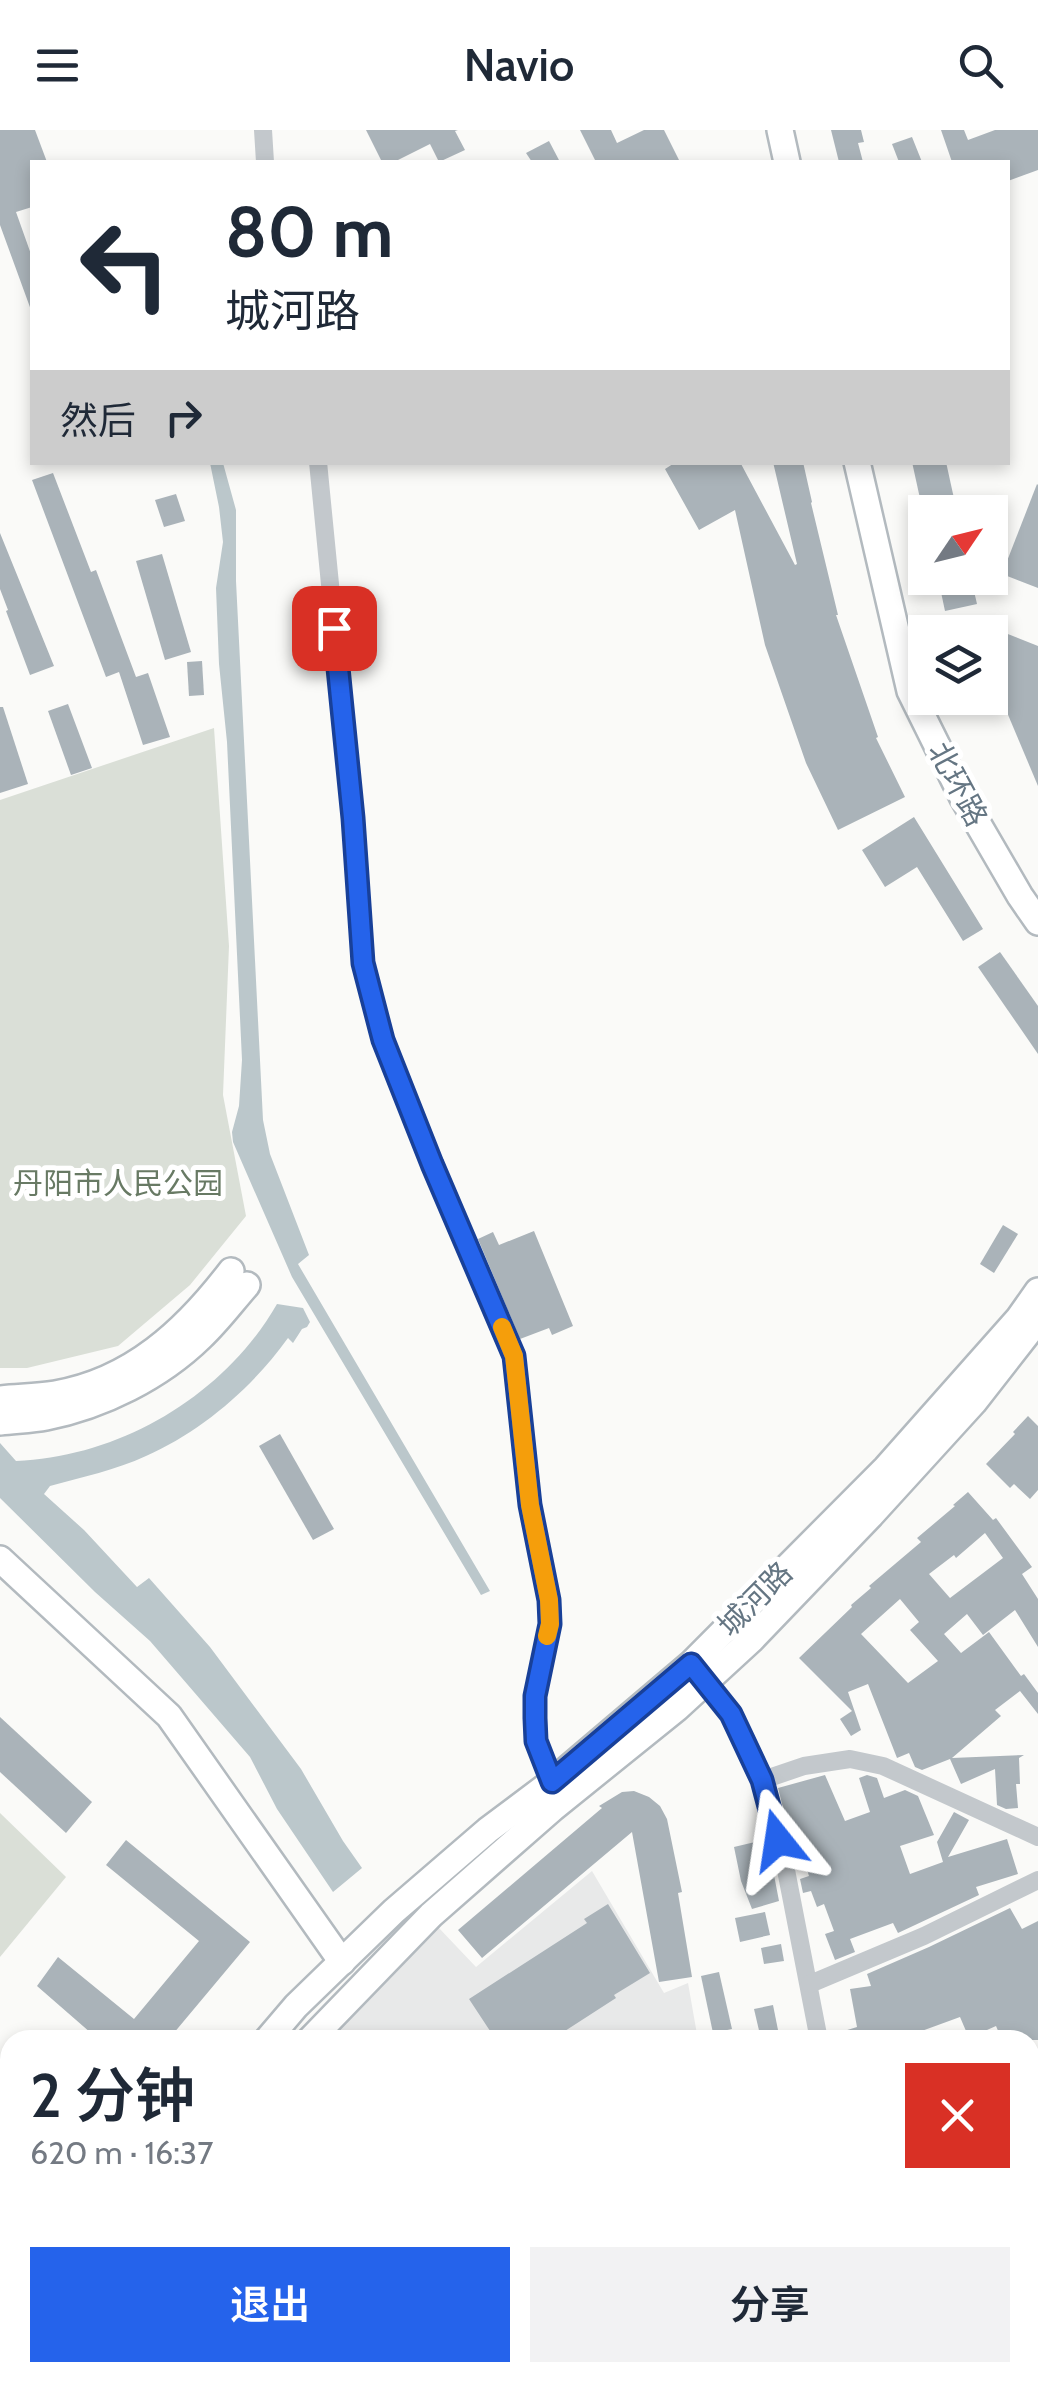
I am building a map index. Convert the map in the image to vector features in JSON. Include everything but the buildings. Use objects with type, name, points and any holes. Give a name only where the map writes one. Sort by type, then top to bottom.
[{"type":"main road","points":[[780,130],[787,160]]},
{"type":"main road","name":"北环路","points":[[858,465],[910,691],[963,798],[1038,922]]},
{"type":"main road","points":[[0,1399],[57,1394],[137,1363],[163,1346],[239,1278],[201,1337],[140,1381],[102,1401],[46,1417],[0,1422]]},
{"type":"main road","name":"城河路","points":[[323,2030],[431,1914],[677,1708],[698,1673],[886,1468],[1019,1318],[1038,1291]]},
{"type":"main road","name":"城河路","points":[[276,2030],[394,1911],[474,1841],[698,1673],[751,1640],[974,1402],[1038,1320]]},
{"type":"main road","points":[[0,1559],[169,1716],[342,1962]]},
{"type":"street","points":[[262,130],[265,160]]},
{"type":"street","points":[[318,465],[353,818],[363,963],[390,1057],[514,1356],[530,1505],[549,1600],[550,1624],[535,1696],[536,1741],[552,1782]]},
{"type":"street","points":[[698,1673],[731,1714],[762,1780],[786,1870],[817,2030]]},
{"type":"street","points":[[762,1780],[804,1766],[850,1759],[883,1766],[1038,1836]]},
{"type":"street","points":[[810,1984],[924,1936],[1038,1880]]},
{"type":"lane","points":[[296,2006],[311,2030]]},
{"type":"shaded area","points":[[210,465],[224,465],[236,510],[236,581],[263,1120],[270,1154],[309,1255],[298,1264],[490,1591],[481,1595],[292,1277],[233,1142],[242,1060],[227,742],[219,664],[216,588],[223,542]]},
{"type":"shaded area","points":[[277,1304],[303,1308],[310,1322],[293,1343],[288,1338],[258,1374],[206,1421],[146,1456],[50,1486],[44,1494],[137,1587],[149,1578],[210,1647],[301,1769],[362,1868],[333,1892],[277,1809],[250,1757],[150,1641],[0,1498],[0,1443],[16,1461],[94,1448],[131,1434],[199,1393],[255,1337]]},
{"type":"shaded area","points":[[592,1871],[664,1993],[688,1983],[696,2030],[339,2030],[438,1927],[476,1967]]},
{"type":"green space","name":"丹阳市人民公园","points":[[214,728],[229,946],[223,1095],[246,1216],[190,1285],[118,1346],[27,1368],[0,1368],[0,800]]},
{"type":"green space","points":[[0,1813],[66,1877],[0,1957]]},
{"type":"slow traffic","points":[[502,1327],[514,1356],[530,1505],[549,1600],[547,1636]]},
{"type":"route","points":[[334,628],[363,963],[383,1040],[514,1356],[530,1505],[549,1600],[550,1624],[535,1696],[536,1741],[552,1782],[691,1664],[731,1714],[762,1780],[778,1840]]}]
